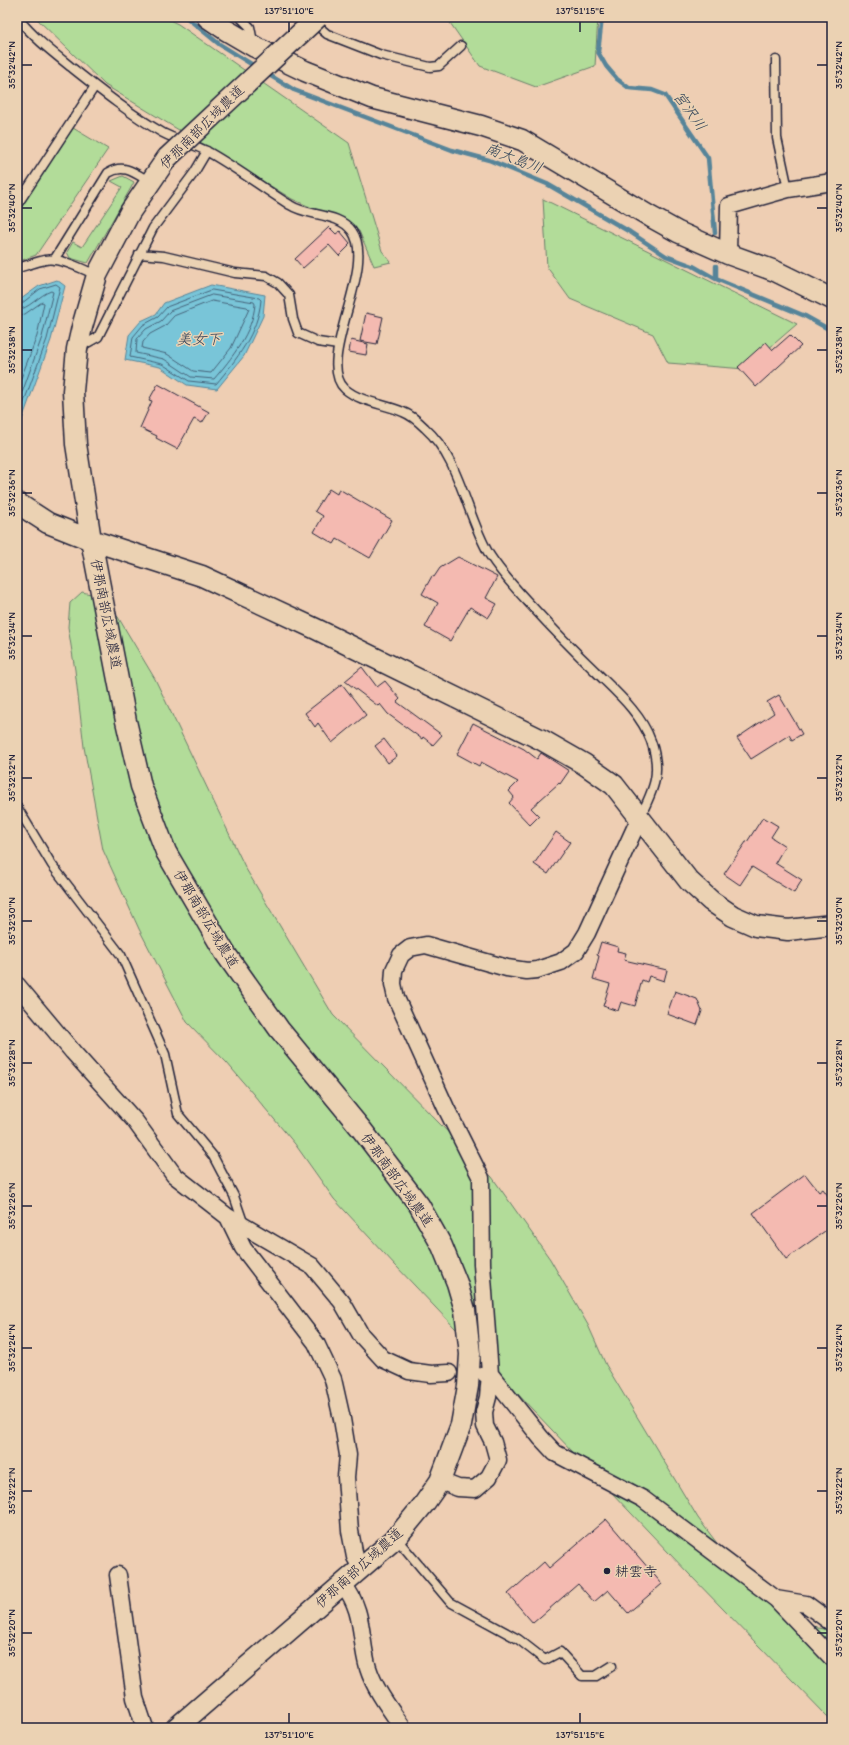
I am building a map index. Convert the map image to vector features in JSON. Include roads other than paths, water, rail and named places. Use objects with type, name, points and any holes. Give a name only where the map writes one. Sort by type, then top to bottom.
[{"type":"street","points":[[207,17],[255,47],[305,71],[372,98],[481,126],[522,140],[651,218],[678,232],[728,254],[775,271],[832,299]]},
{"type":"street","name":"伊那南部広域農道","points":[[176,1728],[396,1538],[440,1482],[461,1425],[468,1386],[470,1354],[465,1310],[457,1283],[442,1246],[419,1205],[362,1130],[279,1029],[225,953],[166,852],[141,786],[126,721],[91,540],[76,444],[73,391],[77,349],[97,275],[121,228],[167,158],[318,17]]},
{"type":"street","points":[[728,254],[729,206],[788,189],[832,182]]},
{"type":"street","points":[[17,504],[48,523],[91,540],[202,576],[316,629],[542,740],[584,764],[614,784],[689,881],[711,901],[733,916],[756,926],[788,930],[832,925]]},
{"type":"street","points":[[440,1482],[458,1488],[475,1489],[489,1477],[498,1460],[493,1442],[485,1426],[484,1412],[488,1396],[482,1264],[481,1178],[446,1108],[396,998],[393,984],[394,970],[401,955],[410,948],[426,945],[507,968],[527,971],[537,970],[561,962],[576,951],[587,933],[640,817]]},
{"type":"street","points":[[17,985],[73,1052],[136,1121],[174,1175],[228,1217],[312,1266],[342,1302],[361,1335],[383,1359],[409,1371],[431,1374],[449,1373]]},
{"type":"street","points":[[228,1217],[243,1248],[316,1343],[333,1379],[348,1454],[346,1477],[350,1531],[355,1557],[361,1568]]},
{"type":"street","points":[[486,1374],[555,1453],[643,1499],[776,1599],[832,1658]]},
{"type":"street","points":[[118,1575],[135,1698],[145,1728]]},
{"type":"street","points":[[343,1584],[352,1595],[358,1613],[368,1666],[375,1686],[403,1728]]},
{"type":"street","points":[[776,1599],[806,1604],[832,1623]]},
{"type":"lane","points":[[17,17],[31,34],[113,101],[165,134],[207,151],[250,177],[293,207],[315,215],[326,216],[351,229],[357,241],[359,254],[356,276],[338,345],[337,366],[339,380],[343,388],[355,395],[405,412],[427,430],[440,446],[453,468],[488,552],[505,576],[544,619],[626,701],[644,726],[652,743],[657,766],[653,791],[640,817]]},
{"type":"lane","points":[[240,17],[250,27],[255,47]]},
{"type":"lane","points":[[307,17],[327,34],[381,55],[430,67],[439,66],[461,46]]},
{"type":"lane","points":[[776,60],[777,138],[788,189]]},
{"type":"lane","points":[[17,205],[95,86]]},
{"type":"lane","points":[[77,349],[98,337],[153,228],[194,173],[207,151]]},
{"type":"lane","points":[[54,260],[108,173],[114,169],[122,168],[150,182]]},
{"type":"lane","points":[[139,254],[164,256],[235,273],[266,276],[278,283],[289,295],[293,319],[298,333],[318,342],[338,345]]},
{"type":"lane","points":[[17,268],[46,260],[54,260],[71,264],[97,275]]},
{"type":"lane","points":[[17,807],[52,865],[121,955],[165,1054],[178,1114],[213,1156],[234,1196],[244,1226]]},
{"type":"lane","points":[[396,1538],[450,1602],[518,1638],[545,1660],[560,1652],[582,1676],[596,1676],[612,1666]]},
{"type":"water","points":[[57,280],[65,286],[51,340],[20,425],[17,425],[17,302],[39,286]]},
{"type":"water","name":"美女下","points":[[211,285],[265,295],[263,316],[244,356],[217,389],[187,385],[160,367],[125,360],[129,335],[141,321],[156,314],[164,303]]},
{"type":"waterway","name":"南大島川","points":[[186,17],[219,44],[256,67]]},
{"type":"waterway","name":"宮沢川","points":[[602,17],[598,52],[606,66],[617,79],[629,88],[652,90],[665,95],[708,158],[715,233]]},
{"type":"waterway","name":"南大島川","points":[[266,73],[294,90],[452,150],[489,160],[547,184],[630,232],[666,256],[693,266],[716,279],[805,316],[832,331]]},
{"type":"waterway","name":"宮沢川","points":[[716,266],[716,279]]},
{"type":"place","name":"耕雲寺","points":[[607,1571]]}]
